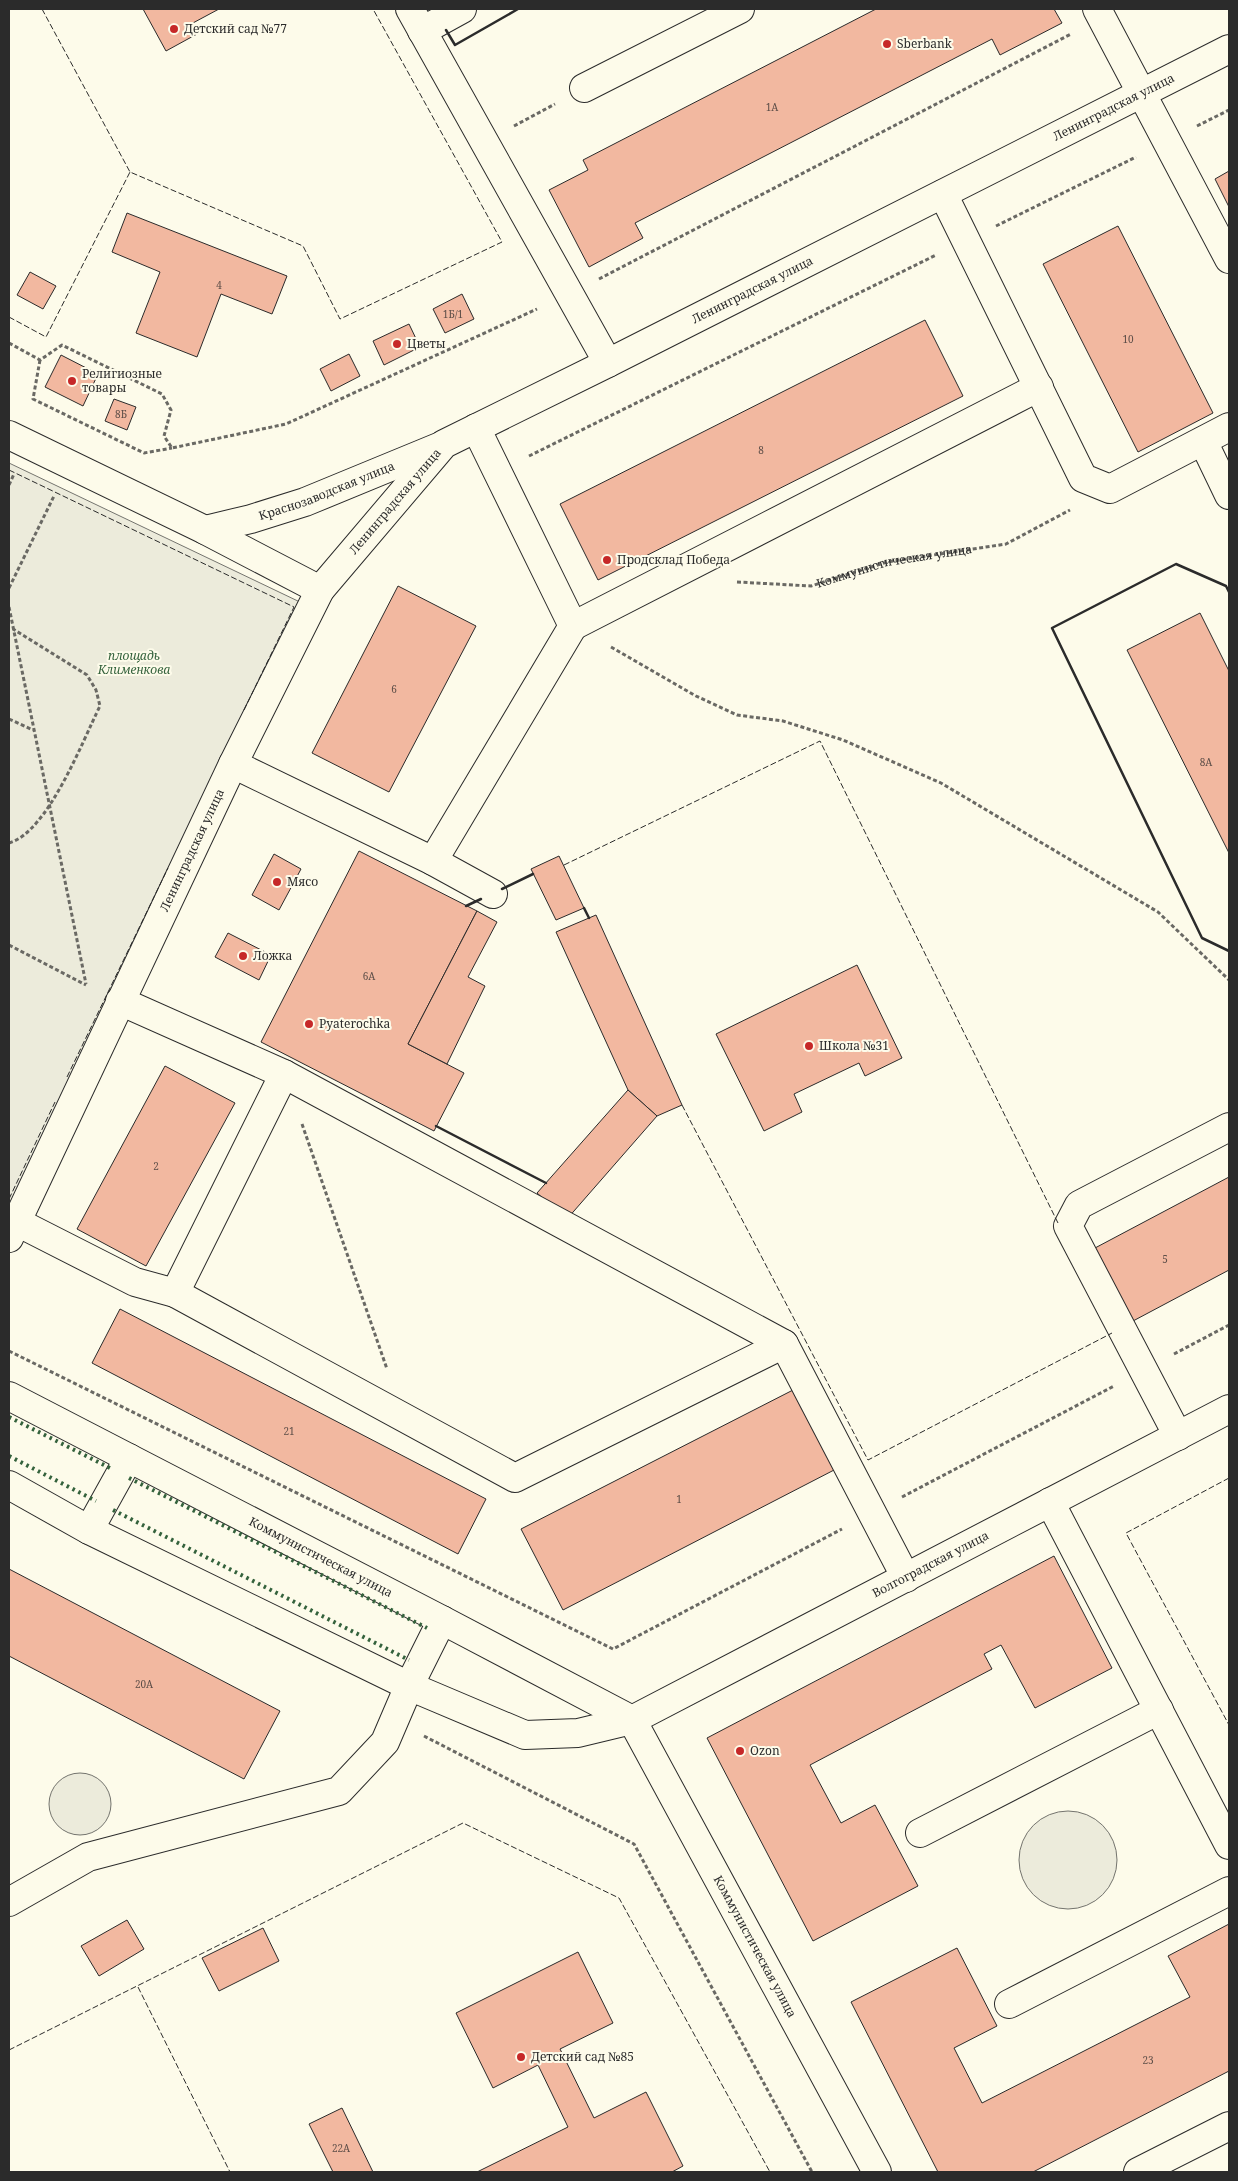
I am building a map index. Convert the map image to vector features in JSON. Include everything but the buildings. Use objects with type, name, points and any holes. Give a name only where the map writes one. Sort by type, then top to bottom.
[{"type":"street","points":[[462,9],[416,20],[608,363]]},
{"type":"street","points":[[584,88],[740,9]]},
{"type":"street","points":[[1097,9],[1229,259]]},
{"type":"street","name":"Ленинградская улица","points":[[13,1230],[233,764],[320,590],[444,444],[1229,49]]},
{"type":"street","points":[[943,194],[1083,478],[1110,489],[1229,427]]},
{"type":"street","points":[[434,861],[573,626],[1039,387]]},
{"type":"street","points":[[476,428],[573,626]]},
{"type":"street","points":[[9,435],[205,530],[320,590]]},
{"type":"street","points":[[1202,441],[1229,495]]},
{"type":"street","name":"Краснозаводская улица","points":[[205,530],[251,519],[305,502],[444,444]]},
{"type":"street","points":[[233,764],[434,861],[493,894]]},
{"type":"street","points":[[120,1001],[284,1074],[784,1344],[906,1578]]},
{"type":"street","points":[[175,1293],[284,1074]]},
{"type":"street","points":[[1178,1436],[1068,1226],[1079,1205],[1229,1127]]},
{"type":"street","points":[[13,1230],[135,1282],[175,1293],[514,1478],[784,1344]]},
{"type":"street","name":"Коммунистическая улица","points":[[9,1396],[632,1720],[877,2172]]},
{"type":"street","name":"Волгоградская улица","points":[[632,1720],[1229,1409]]},
{"type":"street","points":[[90,1530],[129,1458]]},
{"type":"street","points":[[9,1485],[90,1530],[409,1686],[525,1735],[578,1733],[632,1720]]},
{"type":"street","points":[[1050,1502],[1229,1845]]},
{"type":"street","points":[[9,1902],[88,1857],[339,1790],[385,1742],[409,1686],[442,1620]]},
{"type":"street","points":[[920,1833],[1159,1710]]},
{"type":"street","points":[[1009,2004],[1229,1891]]},
{"type":"street","points":[[1138,2172],[1229,2126]]},
{"type":"path","points":[[484,142],[584,88]]},
{"type":"path","points":[[497,472],[1229,110]]},
{"type":"path","points":[[40,360],[33,399],[144,454],[172,448]]},
{"type":"path","name":"Коммунистическая улица","points":[[733,582],[811,586],[887,562],[1006,544],[1110,489]]},
{"type":"path","points":[[9,588],[56,492]]},
{"type":"path","points":[[9,607],[86,984]]},
{"type":"path","points":[[573,626],[696,696],[737,715],[783,721],[843,740],[941,783],[1158,912],[1229,980]]},
{"type":"path","points":[[9,843],[30,831],[50,807],[100,706],[96,690],[87,675],[13,628]]},
{"type":"path","points":[[9,719],[34,730]]},
{"type":"path","points":[[9,945],[120,1001]]},
{"type":"path","points":[[284,1074],[404,1418]]},
{"type":"path","points":[[9,1351],[613,1649],[1229,1325]]},
{"type":"path","points":[[394,1721],[634,1844],[812,2172]]},
{"type":"green space","name":"площадь Клименкова","points":[[9,463],[302,603],[9,1214]]},
{"type":"green space","points":[[74,1773],[86,1773],[102,1782],[109,1792],[111,1804],[109,1816],[102,1826],[86,1835],[74,1835],[63,1830],[54,1821],[49,1810],[49,1798],[54,1787],[63,1778]]},
{"type":"green space","points":[[1068,1811],[1087,1815],[1103,1825],[1113,1841],[1117,1860],[1113,1879],[1103,1895],[1087,1905],[1068,1909],[1049,1905],[1033,1895],[1023,1879],[1019,1860],[1023,1841],[1033,1825],[1049,1815]]},
{"type":"hedge","points":[[9,1417],[112,1469]]},
{"type":"hedge","points":[[9,1456],[96,1501]]},
{"type":"hedge","points":[[129,1478],[427,1628]]},
{"type":"hedge","points":[[113,1510],[409,1660]]},
{"type":"fence","points":[[42,9],[130,172],[303,246],[340,319],[502,242],[373,9]]},
{"type":"fence","points":[[9,317],[46,337],[130,172]]},
{"type":"fence","points":[[9,470],[294,607],[244,710]]},
{"type":"fence","points":[[564,865],[820,741],[1058,1223]]},
{"type":"fence","points":[[67,1077],[168,868]]},
{"type":"fence","points":[[9,1199],[55,1102]]},
{"type":"fence","points":[[682,1105],[868,1460],[1112,1333]]},
{"type":"fence","points":[[1229,1478],[1126,1533],[1229,1725]]},
{"type":"fence","points":[[9,2050],[463,1823],[619,1898],[770,2172]]},
{"type":"fence","points":[[138,1987],[230,2172]]},
{"type":"wall","points":[[446,30],[455,45],[518,9]]},
{"type":"wall","points":[[1229,592],[1226,586],[1176,564],[1052,628],[1202,938],[1229,951]]},
{"type":"wall","points":[[502,889],[533,874]]},
{"type":"wall","points":[[466,906],[481,899]]},
{"type":"wall","points":[[584,908],[589,918]]},
{"type":"wall","points":[[436,1126],[546,1183]]},
{"type":"place","name":"Детский сад №77","points":[[174,29]]},
{"type":"place","name":"Sberbank","points":[[887,44]]},
{"type":"place","name":"Цветы","points":[[397,344]]},
{"type":"place","name":"Религиозные товары","points":[[72,381]]},
{"type":"place","name":"Продсклад Победа","points":[[607,560]]},
{"type":"place","name":"Мясо","points":[[277,882]]},
{"type":"place","name":"Ложка","points":[[243,956]]},
{"type":"place","name":"Pyaterochka","points":[[309,1024]]},
{"type":"place","name":"Школа №31","points":[[809,1046]]},
{"type":"place","name":"Ozon","points":[[740,1751]]},
{"type":"place","name":"Детский сад №85","points":[[521,2057]]}]
